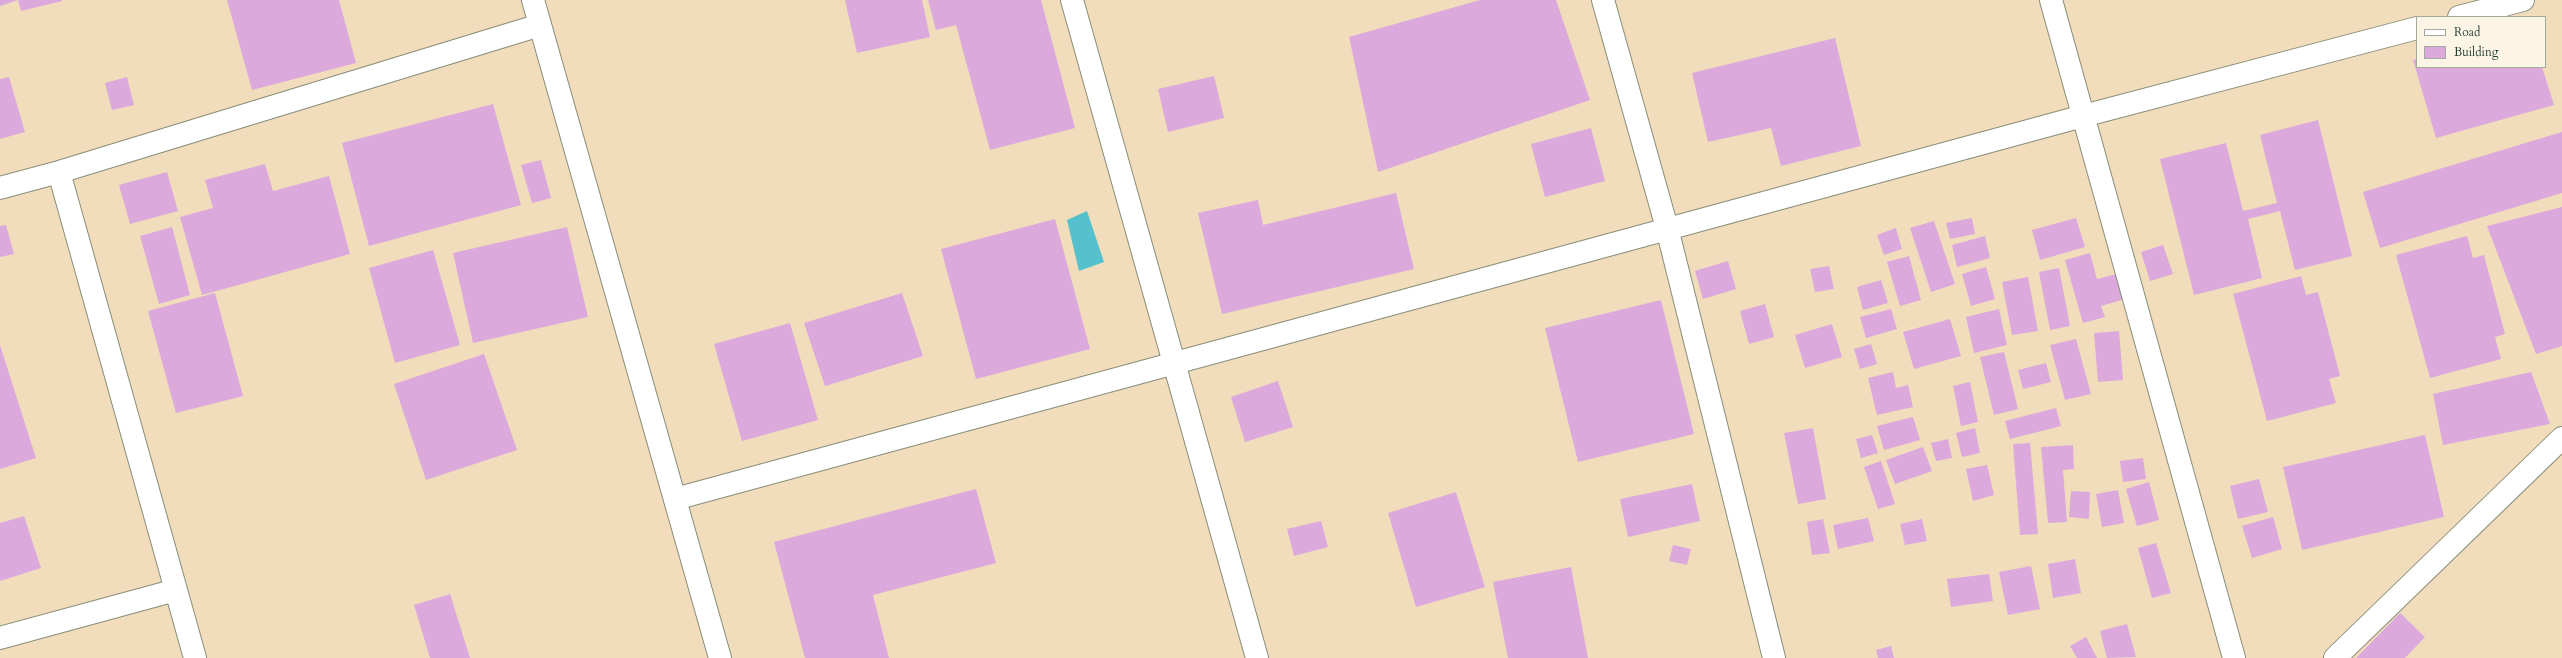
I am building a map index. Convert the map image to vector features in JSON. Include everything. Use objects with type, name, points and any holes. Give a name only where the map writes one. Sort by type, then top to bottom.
[{"type":"street","points":[[533,0],[720,658]]},
{"type":"street","points":[[1072,0],[1173,364],[1257,658]]},
{"type":"street","points":[[1603,0],[1667,228],[1774,658]]},
{"type":"street","points":[[2051,0],[2234,658]]},
{"type":"street","points":[[2463,16],[2523,0]]},
{"type":"street","points":[[0,188],[59,172],[540,25]]},
{"type":"street","points":[[676,499],[1667,228],[2416,28]]},
{"type":"street","points":[[59,172],[195,658]]},
{"type":"street","points":[[2335,658],[2562,438]]},
{"type":"street","points":[[0,638],[176,590]]},
{"type":"water","points":[[1087,211],[1104,262],[1079,271],[1067,220]]},
{"type":"building","points":[[0,0],[18,0],[0,6]]},
{"type":"building","points":[[18,0],[62,0],[62,1],[21,11]]},
{"type":"building","points":[[227,0],[339,0],[356,63],[252,90]]},
{"type":"building","points":[[845,0],[922,0],[930,37],[857,53]]},
{"type":"building","points":[[928,0],[1041,0],[1075,128],[990,150],[956,25],[936,30]]},
{"type":"building","points":[[1480,0],[1556,0],[1590,100],[1378,172],[1349,37]]},
{"type":"building","points":[[1835,38],[1861,146],[1781,166],[1771,128],[1708,142],[1692,73]]},
{"type":"building","points":[[2416,59],[2416,68],[2542,68],[2554,105],[2436,138],[2413,60]]},
{"type":"building","points":[[1214,76],[1224,118],[1168,132],[1158,89]]},
{"type":"building","points":[[9,77],[25,132],[0,139],[0,79]]},
{"type":"building","points":[[127,77],[134,105],[112,110],[105,83]]},
{"type":"building","points":[[493,104],[521,205],[369,246],[342,143]]},
{"type":"building","points":[[2318,120],[2352,256],[2295,270],[2280,211],[2248,219],[2262,278],[2194,295],[2160,159],[2226,143],[2243,211],[2277,203],[2260,135]]},
{"type":"building","points":[[1591,128],[1605,181],[1545,197],[1531,144]]},
{"type":"building","points":[[2562,132],[2562,193],[2380,248],[2363,192]]},
{"type":"building","points":[[541,160],[551,198],[532,203],[521,165]]},
{"type":"building","points":[[265,164],[273,191],[329,176],[350,254],[202,295],[180,217],[213,208],[205,180]]},
{"type":"building","points":[[167,172],[178,211],[130,224],[119,185]]},
{"type":"building","points":[[1396,193],[1414,269],[1222,314],[1198,213],[1258,200],[1263,225]]},
{"type":"building","points":[[2562,207],[2562,346],[2536,354],[2487,226]]},
{"type":"building","points":[[1972,218],[1975,234],[1950,239],[1946,223]]},
{"type":"building","points":[[2076,218],[2085,247],[2040,260],[2032,230]]},
{"type":"building","points":[[1055,219],[1090,349],[976,379],[941,249]]},
{"type":"building","points":[[1934,221],[1955,284],[1931,292],[1910,228]]},
{"type":"building","points":[[6,225],[14,254],[0,257],[0,226]]},
{"type":"building","points":[[172,227],[190,295],[159,304],[140,236]]},
{"type":"building","points":[[567,227],[588,317],[473,343],[453,253]]},
{"type":"building","points":[[1896,228],[1902,249],[1884,255],[1877,235]]},
{"type":"building","points":[[1985,236],[1990,258],[1957,267],[1952,245]]},
{"type":"building","points":[[2467,236],[2473,258],[2484,255],[2505,334],[2495,337],[2501,359],[2430,378],[2396,255]]},
{"type":"building","points":[[2163,245],[2173,274],[2150,281],[2141,252]]},
{"type":"building","points":[[433,250],[460,345],[395,363],[369,268]]},
{"type":"building","points":[[2090,253],[2097,279],[2117,274],[2125,299],[2101,306],[2105,317],[2083,323],[2065,260]]},
{"type":"building","points":[[1909,256],[1921,300],[1900,306],[1887,262]]},
{"type":"building","points":[[1728,261],[1736,289],[1703,299],[1695,271]]},
{"type":"building","points":[[1829,266],[1834,289],[1815,292],[1810,269]]},
{"type":"building","points":[[1986,267],[1995,299],[1971,306],[1962,274]]},
{"type":"building","points":[[2059,268],[2070,326],[2050,330],[2039,272]]},
{"type":"building","points":[[2301,276],[2306,295],[2318,292],[2340,376],[2329,379],[2336,403],[2267,421],[2233,294]]},
{"type":"building","points":[[2028,277],[2038,331],[2012,335],[2002,282]]},
{"type":"building","points":[[1881,280],[1888,303],[1863,310],[1857,287]]},
{"type":"building","points":[[215,293],[243,396],[176,413],[148,311]]},
{"type":"building","points":[[902,293],[923,356],[825,386],[804,323]]},
{"type":"building","points":[[1661,300],[1694,434],[1578,462],[1545,328]]},
{"type":"building","points":[[1765,304],[1774,337],[1749,344],[1740,311]]},
{"type":"building","points":[[1891,309],[1897,329],[1866,338],[1860,317]]},
{"type":"building","points":[[1999,309],[2007,345],[1974,353],[1966,317]]},
{"type":"building","points":[[1950,319],[1961,356],[1914,369],[1903,332]]},
{"type":"building","points":[[790,323],[818,420],[742,441],[714,344]]},
{"type":"building","points":[[1832,324],[1842,357],[1805,368],[1795,335]]},
{"type":"building","points":[[2119,331],[2123,380],[2098,382],[2094,333]]},
{"type":"building","points":[[2076,339],[2091,394],[2065,400],[2050,345]]},
{"type":"building","points":[[1871,344],[1877,364],[1860,369],[1854,349]]},
{"type":"building","points":[[0,345],[36,458],[0,469]]},
{"type":"building","points":[[2004,352],[2018,409],[1994,415],[1980,357]]},
{"type":"building","points":[[484,354],[517,450],[426,480],[394,384]]},
{"type":"building","points":[[2046,363],[2051,382],[2023,389],[2018,370]]},
{"type":"building","points":[[1893,372],[1896,388],[1908,385],[1913,407],[1877,415],[1868,378]]},
{"type":"building","points":[[2531,372],[2550,424],[2443,445],[2433,394]]},
{"type":"building","points":[[1278,381],[1293,427],[1245,442],[1231,397]]},
{"type":"building","points":[[1970,382],[1978,422],[1961,426],[1953,386]]},
{"type":"building","points":[[2056,408],[2061,426],[2010,439],[2005,421]]},
{"type":"building","points":[[1913,417],[1920,440],[1884,450],[1877,426]]},
{"type":"building","points":[[1813,428],[1826,499],[1798,504],[1784,433]]},
{"type":"building","points":[[1975,428],[1980,453],[1962,457],[1956,433]]},
{"type":"building","points":[[1872,435],[1878,453],[1861,458],[1856,439]]},
{"type":"building","points":[[2425,435],[2444,517],[2302,550],[2283,467]]},
{"type":"building","points":[[1948,439],[1952,458],[1936,461],[1931,443]]},
{"type":"building","points":[[2030,443],[2038,534],[2020,535],[2013,444]]},
{"type":"building","points":[[2073,445],[2074,469],[2063,470],[2067,522],[2048,523],[2041,447]]},
{"type":"building","points":[[1923,447],[1932,471],[1895,484],[1886,460]]},
{"type":"building","points":[[2143,458],[2146,479],[2123,482],[2120,461]]},
{"type":"building","points":[[1881,461],[1895,504],[1878,509],[1864,467]]},
{"type":"building","points":[[1987,465],[1994,495],[1973,501],[1966,469]]},
{"type":"building","points":[[2259,479],[2268,512],[2238,519],[2230,486]]},
{"type":"building","points":[[2149,482],[2159,520],[2137,526],[2126,489]]},
{"type":"building","points":[[1692,484],[1700,521],[1628,537],[1620,499]]},
{"type":"building","points":[[976,489],[996,563],[873,595],[889,658],[805,658],[774,542]]},
{"type":"building","points":[[2118,490],[2124,523],[2102,527],[2096,494]]},
{"type":"building","points":[[2071,491],[2090,492],[2089,519],[2069,517]]},
{"type":"building","points":[[1456,492],[1485,587],[1416,607],[1388,513]]},
{"type":"building","points":[[24,516],[41,568],[0,581],[0,523]]},
{"type":"building","points":[[2273,517],[2282,549],[2252,558],[2242,526]]},
{"type":"building","points":[[1868,518],[1874,541],[1838,549],[1833,525]]},
{"type":"building","points":[[1823,519],[1830,553],[1812,555],[1807,522]]},
{"type":"building","points":[[1922,519],[1927,541],[1905,545],[1900,524]]},
{"type":"building","points":[[1321,521],[1328,547],[1294,556],[1287,529]]},
{"type":"building","points":[[2156,543],[2171,593],[2152,598],[2138,548]]},
{"type":"building","points":[[1673,545],[1691,549],[1687,565],[1669,561]]},
{"type":"building","points":[[2075,559],[2081,593],[2053,598],[2048,564]]},
{"type":"building","points":[[2031,566],[2040,609],[2008,615],[1999,572]]},
{"type":"building","points":[[1571,567],[1588,658],[1508,658],[1493,582]]},
{"type":"building","points":[[1989,574],[1993,601],[1951,607],[1947,579]]},
{"type":"building","points":[[450,594],[470,658],[430,658],[414,605]]},
{"type":"building","points":[[2400,613],[2425,637],[2405,658],[2356,658]]},
{"type":"building","points":[[2127,624],[2136,657],[2107,658],[2100,631]]},
{"type":"building","points":[[2086,637],[2097,658],[2077,658],[2070,646]]},
{"type":"building","points":[[1891,646],[1894,658],[1878,658],[1876,650]]}]
